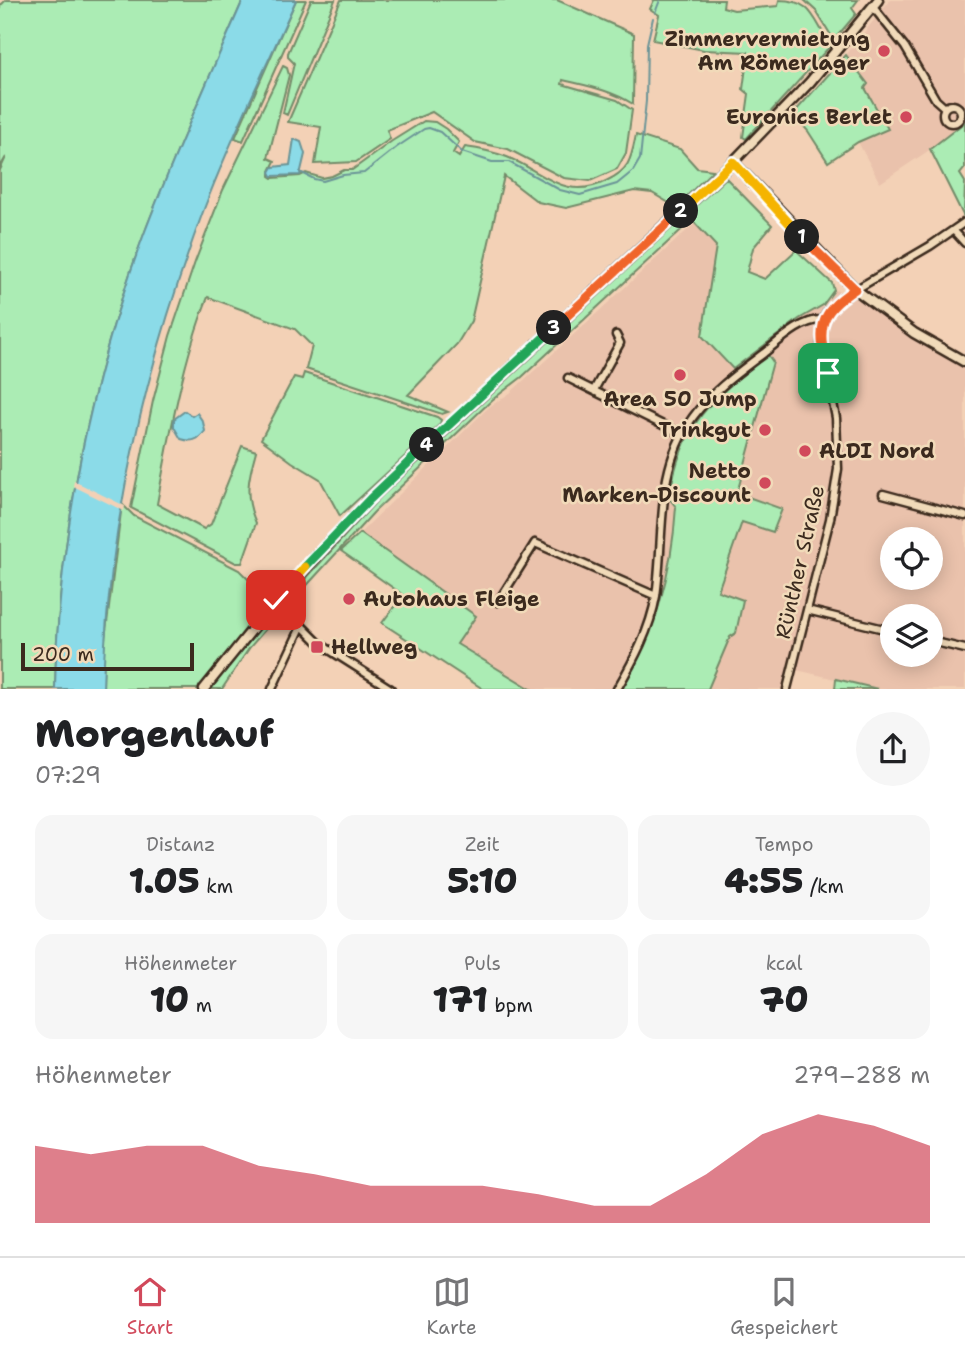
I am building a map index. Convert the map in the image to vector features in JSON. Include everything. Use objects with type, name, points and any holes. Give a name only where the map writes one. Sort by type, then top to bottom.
[{"type":"main road","points":[[204,689],[276,600],[370,499],[733,162],[810,82],[875,3]]},
{"type":"main road","points":[[733,162],[855,289],[914,333],[965,362]]},
{"type":"street","points":[[875,3],[936,100],[945,108]]},
{"type":"street","points":[[952,105],[962,110],[959,119],[951,123],[943,117],[945,108],[952,105]]},
{"type":"street","points":[[617,689],[647,631],[656,596],[665,483],[682,436],[698,410],[725,383],[797,329],[814,320],[823,320],[834,304],[855,289],[965,222]]},
{"type":"street","points":[[954,230],[965,243]]},
{"type":"street","name":"Rünther Straße","points":[[787,689],[832,509],[838,470],[836,418],[821,343],[823,320]]},
{"type":"street","points":[[594,390],[620,342],[616,335]]},
{"type":"street","points":[[568,377],[682,436]]},
{"type":"street","points":[[883,494],[965,516]]},
{"type":"street","points":[[498,602],[535,543],[656,596]]},
{"type":"street","points":[[276,600],[330,651],[388,688]]},
{"type":"street","points":[[807,610],[880,628]]},
{"type":"street","points":[[272,689],[302,625]]},
{"type":"street","points":[[943,644],[965,649]]},
{"type":"shaded area","points":[[890,0],[965,0],[965,122],[880,183],[858,142],[888,129],[865,88],[868,84],[846,55]]},
{"type":"shaded area","points":[[695,223],[716,246],[702,336],[799,319],[823,305],[834,290],[851,294],[909,335],[956,362],[965,354],[965,689],[878,689],[788,668],[781,689],[708,689],[730,637],[736,633],[743,600],[718,591],[742,522],[781,509],[737,493],[773,363],[669,498],[676,507],[666,585],[653,628],[622,689],[531,689],[456,643],[475,616],[360,533],[489,407],[510,393]]},
{"type":"green space","points":[[6,0],[243,0],[155,204],[108,344],[93,400],[71,516],[63,573],[55,689],[0,689],[0,170],[6,157],[0,167],[0,6]]},
{"type":"green space","points":[[296,0],[306,0],[243,141],[235,138]]},
{"type":"green space","points":[[311,0],[335,0],[287,115],[283,113],[294,63],[288,53]]},
{"type":"green space","points":[[341,0],[557,0],[634,34],[633,104],[599,89],[563,80],[562,84],[617,100],[632,110],[626,153],[617,169],[590,181],[564,178],[508,149],[475,142],[432,112],[387,130],[390,139],[356,162],[315,164],[321,127],[288,122]]},
{"type":"green space","points":[[654,0],[724,0],[723,7],[734,10],[778,6],[779,0],[791,1],[806,8],[831,45],[746,139],[743,137],[749,94],[743,89],[748,52],[704,50],[653,40],[659,15],[650,9]]},
{"type":"green space","points":[[804,0],[858,0],[852,8],[856,14],[834,40],[816,11]]},
{"type":"green space","points":[[846,55],[868,84],[865,88],[888,129],[858,142],[828,162],[808,131],[793,114]]},
{"type":"green space","points":[[283,66],[287,68],[289,75],[268,158],[275,161],[270,171],[273,178],[306,173],[322,178],[352,170],[424,121],[435,122],[459,142],[453,153],[459,157],[465,147],[492,152],[566,186],[591,187],[620,173],[631,157],[636,135],[680,149],[697,168],[713,170],[676,207],[652,193],[634,191],[566,208],[538,202],[504,176],[471,321],[457,344],[408,395],[448,412],[442,414],[306,369],[312,346],[295,329],[208,297],[184,372],[157,504],[204,529],[211,524],[242,446],[256,451],[248,487],[256,523],[242,563],[236,563],[131,508],[153,401],[170,336],[195,262],[223,190]]},
{"type":"green space","points":[[965,122],[965,168],[960,174],[965,182],[964,217],[930,149]]},
{"type":"green space","points":[[726,178],[772,225],[753,248],[747,272],[765,279],[796,250],[832,283],[834,290],[823,305],[799,319],[733,369],[702,336],[716,246],[692,220],[522,377],[492,400],[374,512],[289,605],[290,596],[383,494]]},
{"type":"green space","points":[[768,355],[773,362],[737,493],[782,509],[773,532],[742,522],[718,591],[743,600],[736,633],[730,637],[708,689],[622,689],[653,624],[666,578],[676,507],[669,498],[682,450],[691,431],[715,400]]},
{"type":"green space","points":[[304,373],[441,420],[440,424],[340,516],[320,479],[261,439],[294,377],[302,379]]},
{"type":"green space","points":[[122,504],[134,516],[239,570],[268,599],[262,605],[271,623],[250,647],[222,689],[103,689],[104,647]]},
{"type":"green space","points":[[360,533],[476,616],[457,644],[531,689],[483,689],[382,623],[403,595],[341,551]]},
{"type":"green space","points":[[836,679],[878,689],[835,689]]},
{"type":"water","points":[[243,0],[296,0],[204,209],[183,267],[148,385],[134,444],[112,566],[103,689],[55,689],[63,573],[71,516],[93,400],[108,344],[155,204]]},
{"type":"water","points":[[294,139],[301,142],[305,154],[300,175],[272,176],[270,172],[273,167],[290,165]]},
{"type":"water","points":[[185,411],[192,416],[197,413],[203,422],[205,431],[194,440],[181,439],[174,427],[174,419]]},
{"type":"pier","points":[[74,481],[125,506],[124,511],[73,486]]},
{"type":"waterway","points":[[655,13],[660,0]]},
{"type":"waterway","points":[[300,172],[323,181],[364,173],[397,147],[429,128],[440,132],[462,152],[492,162],[509,162],[560,190],[580,195],[617,184],[633,171],[640,159],[646,101],[647,44],[653,18]]},
{"type":"place","name":"Zimmervermietung Am Römerlager","points":[[884,51]]},
{"type":"place","name":"Euronics Berlet","points":[[906,117]]},
{"type":"place","name":"Area 50 Jump","points":[[680,375]]},
{"type":"place","name":"Trinkgut","points":[[765,430]]},
{"type":"place","name":"ALDI Nord","points":[[805,451]]},
{"type":"place","name":"Netto Marken-Discount","points":[[765,483]]},
{"type":"place","name":"Autohaus Fleige","points":[[349,599]]},
{"type":"place","name":"Hellweg","points":[[317,647]]},
{"type":"route","points":[[276,600],[370,499],[733,162],[804,239],[855,289],[834,304],[823,320],[820,334],[828,373]]}]
